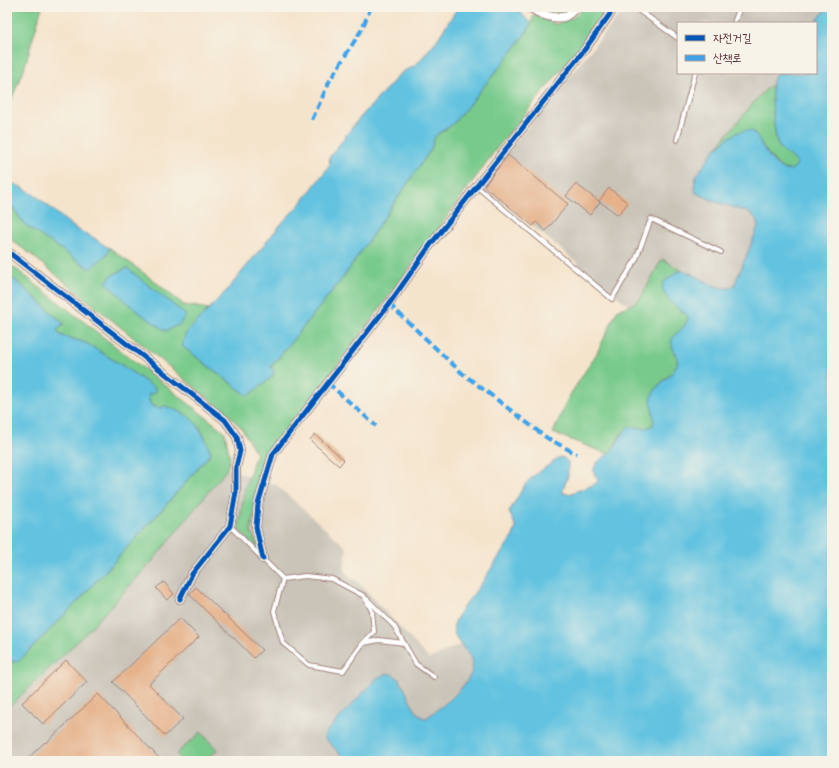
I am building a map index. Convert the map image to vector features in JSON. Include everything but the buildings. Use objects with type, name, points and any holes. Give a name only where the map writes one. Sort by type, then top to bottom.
[{"type":"street","points":[[529,7],[550,17],[566,16],[576,7]]},
{"type":"street","points":[[262,559],[256,527],[258,504],[273,454],[384,310],[431,244],[586,49],[615,7]]},
{"type":"street","points":[[7,251],[225,420],[237,437],[240,451],[236,467],[236,492],[230,526],[192,574],[180,599]]},
{"type":"lane","points":[[634,7],[677,37]]},
{"type":"lane","points":[[734,22],[740,7]]},
{"type":"lane","points":[[677,140],[695,74]]},
{"type":"lane","points":[[476,186],[612,299],[636,259],[651,219],[721,252]]},
{"type":"lane","points":[[230,526],[282,579]]},
{"type":"lane","points":[[282,579],[305,576],[332,579],[364,596],[394,626],[416,664],[434,678]]},
{"type":"lane","points":[[282,579],[274,611],[283,643],[308,665],[343,671],[363,643],[374,632],[372,611],[364,596]]},
{"type":"lane","points":[[363,643],[379,640],[404,643]]},
{"type":"shaded area","points":[[626,7],[828,7],[816,22],[677,22],[677,74],[777,74],[772,84],[759,96],[712,153],[696,176],[716,202],[750,213],[756,219],[758,226],[734,286],[730,288],[719,287],[702,280],[662,259],[640,299],[629,306],[481,185]]},
{"type":"shaded area","points":[[227,469],[275,484],[347,548],[344,568],[350,578],[358,582],[429,659],[461,644],[472,663],[469,679],[463,686],[425,718],[418,715],[403,685],[394,675],[377,678],[327,731],[325,737],[327,741],[347,761],[7,761],[7,709],[84,635],[150,564]]},
{"type":"green space","points":[[7,7],[42,7],[24,69],[7,110]]},
{"type":"green space","points":[[541,7],[568,7],[560,13],[548,11]]},
{"type":"green space","points":[[583,7],[609,7],[596,27],[497,148],[328,378],[274,445],[258,491],[251,532],[258,547],[256,550],[239,529],[244,492],[256,453],[242,429],[230,416],[29,253],[7,237],[7,199],[25,225],[106,255],[110,248],[184,305],[209,309],[199,320],[182,346],[248,396],[345,275],[431,149],[434,136],[453,124],[528,30],[534,15],[556,24],[574,17]],"holes":[[[127,268],[185,315],[112,275]]]},
{"type":"green space","points":[[772,84],[775,134],[779,146],[796,161],[797,164],[794,169],[783,169],[774,161],[765,150],[755,133],[752,131],[737,133],[712,153],[759,96]]},
{"type":"green space","points":[[662,259],[683,271],[678,271],[663,283],[669,300],[688,316],[688,319],[672,349],[676,356],[677,366],[675,370],[658,386],[654,395],[652,404],[654,418],[653,425],[642,429],[632,427],[622,433],[608,454],[553,433],[568,398],[597,353],[618,309],[629,306],[640,299]]},
{"type":"green space","points":[[7,262],[225,432],[230,459],[227,469],[150,564],[84,635],[7,709],[7,659],[13,662],[19,661],[79,600],[211,453],[200,427],[161,408],[152,406],[149,401],[149,393],[156,389],[86,343],[60,335],[57,330],[64,324],[7,274]]},
{"type":"green space","points":[[201,732],[217,750],[210,756],[215,761],[183,761],[176,754]]},
{"type":"water","points":[[458,7],[514,7],[531,23],[528,30],[507,58],[453,124],[435,136],[431,149],[345,275],[271,367],[274,372],[272,377],[248,396],[182,346],[186,333],[228,289],[281,224],[302,202],[330,165],[329,158],[357,121],[402,72],[416,65],[437,40]]},
{"type":"water","points":[[828,7],[832,7],[832,761],[347,761],[324,737],[327,731],[377,678],[386,674],[393,675],[398,679],[403,685],[419,715],[425,718],[449,700],[464,685],[472,670],[472,662],[456,636],[454,625],[462,608],[481,584],[513,536],[516,527],[509,512],[524,486],[532,477],[560,457],[564,458],[568,462],[568,476],[563,493],[569,494],[595,484],[598,481],[594,472],[595,466],[611,451],[628,427],[644,428],[653,425],[654,417],[651,400],[658,386],[671,374],[677,364],[678,358],[672,344],[672,340],[685,325],[688,319],[688,316],[675,306],[664,293],[663,283],[678,271],[683,271],[715,286],[728,288],[734,286],[758,226],[756,219],[750,213],[716,202],[696,193],[696,178],[699,171],[716,148],[732,136],[744,131],[754,133],[768,155],[784,170],[794,168],[797,164],[796,161],[779,147],[777,142],[773,116],[772,84],[776,74],[817,74],[816,22]]},
{"type":"water","points":[[7,182],[27,190],[69,224],[110,248],[106,255],[90,269],[25,225],[7,199]]},
{"type":"water","points":[[127,268],[186,315],[180,324],[166,331],[138,312],[106,283],[112,275]]},
{"type":"water","points":[[7,274],[64,324],[57,330],[60,335],[86,343],[156,389],[155,393],[149,394],[149,401],[152,406],[160,408],[165,406],[175,409],[190,418],[200,429],[211,453],[79,600],[19,661],[13,662],[7,659]]},
{"type":"marked path","points":[[312,120],[330,80],[362,29],[371,7]]},
{"type":"marked path","points":[[389,304],[462,373],[547,438],[577,454]]},
{"type":"marked path","points":[[328,383],[376,426]]},
{"type":"cycle path","points":[[263,559],[256,527],[258,504],[273,454],[389,304],[431,244],[585,49],[615,7]]},
{"type":"cycle path","points":[[7,251],[225,420],[237,437],[240,451],[236,467],[236,492],[230,526],[192,574],[180,599]]}]
